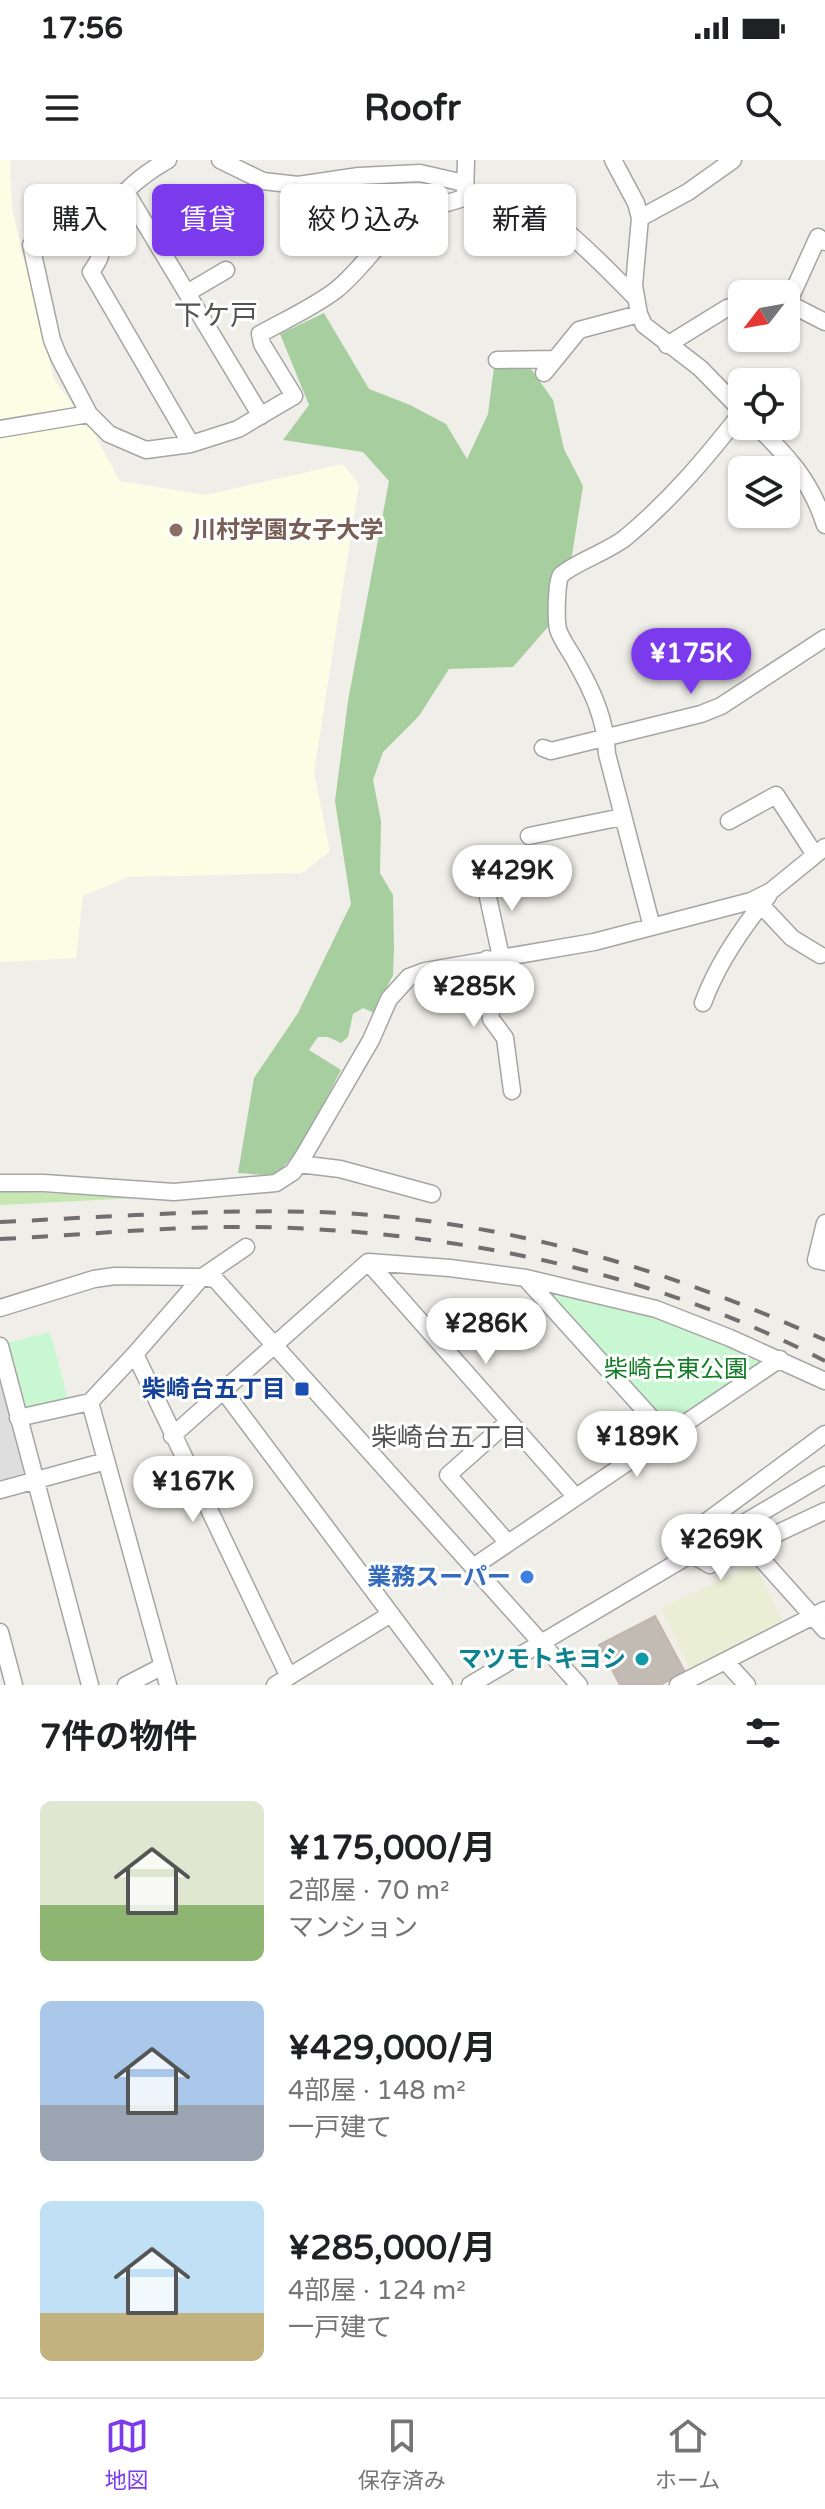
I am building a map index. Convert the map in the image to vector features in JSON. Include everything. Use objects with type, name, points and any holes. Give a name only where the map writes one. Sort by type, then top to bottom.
[{"type":"street","points":[[135,184],[168,160]]},
{"type":"street","points":[[33,256],[52,340],[89,414],[109,434],[146,450],[191,444],[238,429],[294,396],[262,344],[260,334],[337,289],[410,215],[452,204],[464,190],[420,173],[359,176],[298,185],[263,181],[220,160]]},
{"type":"street","points":[[465,184],[466,160]]},
{"type":"street","points":[[613,160],[636,203],[640,218],[634,285],[637,306]]},
{"type":"street","points":[[640,218],[701,184],[733,160]]},
{"type":"street","points":[[136,209],[261,416]]},
{"type":"street","points":[[797,280],[818,237],[825,242]]},
{"type":"street","points":[[576,240],[637,306],[650,333],[700,368],[728,397]]},
{"type":"street","points":[[102,256],[91,272],[191,444]]},
{"type":"street","points":[[187,293],[226,270]]},
{"type":"street","points":[[497,360],[549,366],[579,330],[637,306]]},
{"type":"street","points":[[667,345],[728,308]]},
{"type":"street","points":[[800,309],[825,322]]},
{"type":"street","points":[[0,429],[89,414]]},
{"type":"street","points":[[652,927],[622,817],[600,710],[558,629],[557,582],[563,574],[624,539],[698,468],[728,430]]},
{"type":"street","points":[[771,440],[796,465],[817,501],[825,525]]},
{"type":"street","points":[[543,748],[551,751],[701,714],[721,706],[825,638]]},
{"type":"street","points":[[703,1003],[711,980],[766,898],[820,851],[776,795],[729,821]]},
{"type":"street","points":[[529,836],[622,817]]},
{"type":"street","points":[[484,879],[494,958],[491,1019],[505,1038],[512,1091]]},
{"type":"street","points":[[0,1183],[174,1192],[276,1183],[285,1179],[299,1164],[371,1040],[389,999],[409,977],[425,971],[594,942],[766,898]]},
{"type":"street","points":[[766,898],[792,938],[820,955]]},
{"type":"street","points":[[299,1164],[340,1169],[432,1194]]},
{"type":"street","points":[[825,1223],[816,1260],[825,1262]]},
{"type":"street","points":[[18,1418],[90,1402],[202,1277],[246,1247]]},
{"type":"street","points":[[368,1262],[575,1496]]},
{"type":"street","points":[[172,1436],[368,1262],[526,1278],[656,1309],[780,1359],[825,1381]]},
{"type":"street","points":[[0,1308],[94,1279],[115,1276],[215,1279],[579,1685]]},
{"type":"street","points":[[526,1278],[667,1435]]},
{"type":"street","points":[[0,1346],[90,1685]]},
{"type":"street","points":[[135,1354],[282,1681],[391,1614]]},
{"type":"street","points":[[473,1567],[780,1359]]},
{"type":"street","points":[[223,1390],[444,1685]]},
{"type":"street","points":[[90,1402],[168,1685]]},
{"type":"street","points":[[508,1543],[448,1475],[509,1421]]},
{"type":"street","points":[[693,1555],[691,1533],[825,1434]]},
{"type":"street","points":[[0,1490],[106,1461]]},
{"type":"street","points":[[470,1685],[825,1475]]},
{"type":"street","points":[[693,1555],[710,1565],[825,1511]]},
{"type":"street","points":[[750,1546],[819,1613],[825,1630]]},
{"type":"street","points":[[678,1685],[819,1613]]},
{"type":"street","points":[[0,1632],[14,1685]]},
{"type":"street","points":[[725,1661],[747,1685]]},
{"type":"street","points":[[126,1685],[163,1666]]},
{"type":"shaded area","name":"川村学園女子大学","points":[[0,160],[10,160],[12,209],[54,380],[91,428],[120,481],[205,495],[343,464],[359,484],[314,772],[330,851],[302,873],[128,877],[83,896],[76,958],[0,962]]},
{"type":"shaded area","points":[[0,1377],[28,1475],[0,1482]]},
{"type":"shaded area","points":[[754,1564],[785,1625],[691,1671],[661,1608]]},
{"type":"green space","points":[[324,313],[369,389],[410,405],[446,424],[467,459],[488,414],[494,367],[522,356],[553,400],[564,449],[583,486],[572,555],[554,620],[513,667],[449,669],[419,716],[383,752],[373,780],[381,821],[380,873],[393,895],[393,975],[374,1013],[363,1008],[353,1014],[348,1037],[341,1043],[328,1037],[318,1037],[309,1050],[341,1070],[290,1160],[270,1175],[238,1173],[254,1078],[298,1013],[351,904],[335,801],[348,701],[389,481],[363,452],[283,440],[309,405],[280,334]]},
{"type":"green space","points":[[0,1191],[8,1191],[135,1198],[0,1205]]},
{"type":"green space","name":"柴崎台東公園","points":[[553,1291],[632,1309],[686,1326],[769,1360],[669,1428],[551,1299]]},
{"type":"green space","points":[[50,1332],[68,1399],[28,1409],[23,1406],[6,1343]]},
{"type":"building","name":"マツモトキヨシ","points":[[655,1616],[685,1672],[660,1685],[620,1685],[599,1645]]},
{"type":"railway","points":[[0,1222],[277,1211],[382,1216],[448,1224],[513,1235],[640,1269],[703,1290],[825,1340]]},
{"type":"railway","points":[[0,1239],[159,1229],[255,1227],[328,1230],[475,1247],[548,1261],[620,1280],[759,1330],[825,1361]]},
{"type":"place","name":"川村学園女子大学","points":[[176,530]]},
{"type":"place","name":"柴崎台五丁目","points":[[302,1389]]},
{"type":"place","name":"業務スーパー","points":[[527,1577]]},
{"type":"place","name":"マツモトキヨシ","points":[[642,1659]]},
{"type":"district","name":"下ケ戸","points":[[216,316]]},
{"type":"district","name":"柴崎台五丁目","points":[[449,1437]]}]
